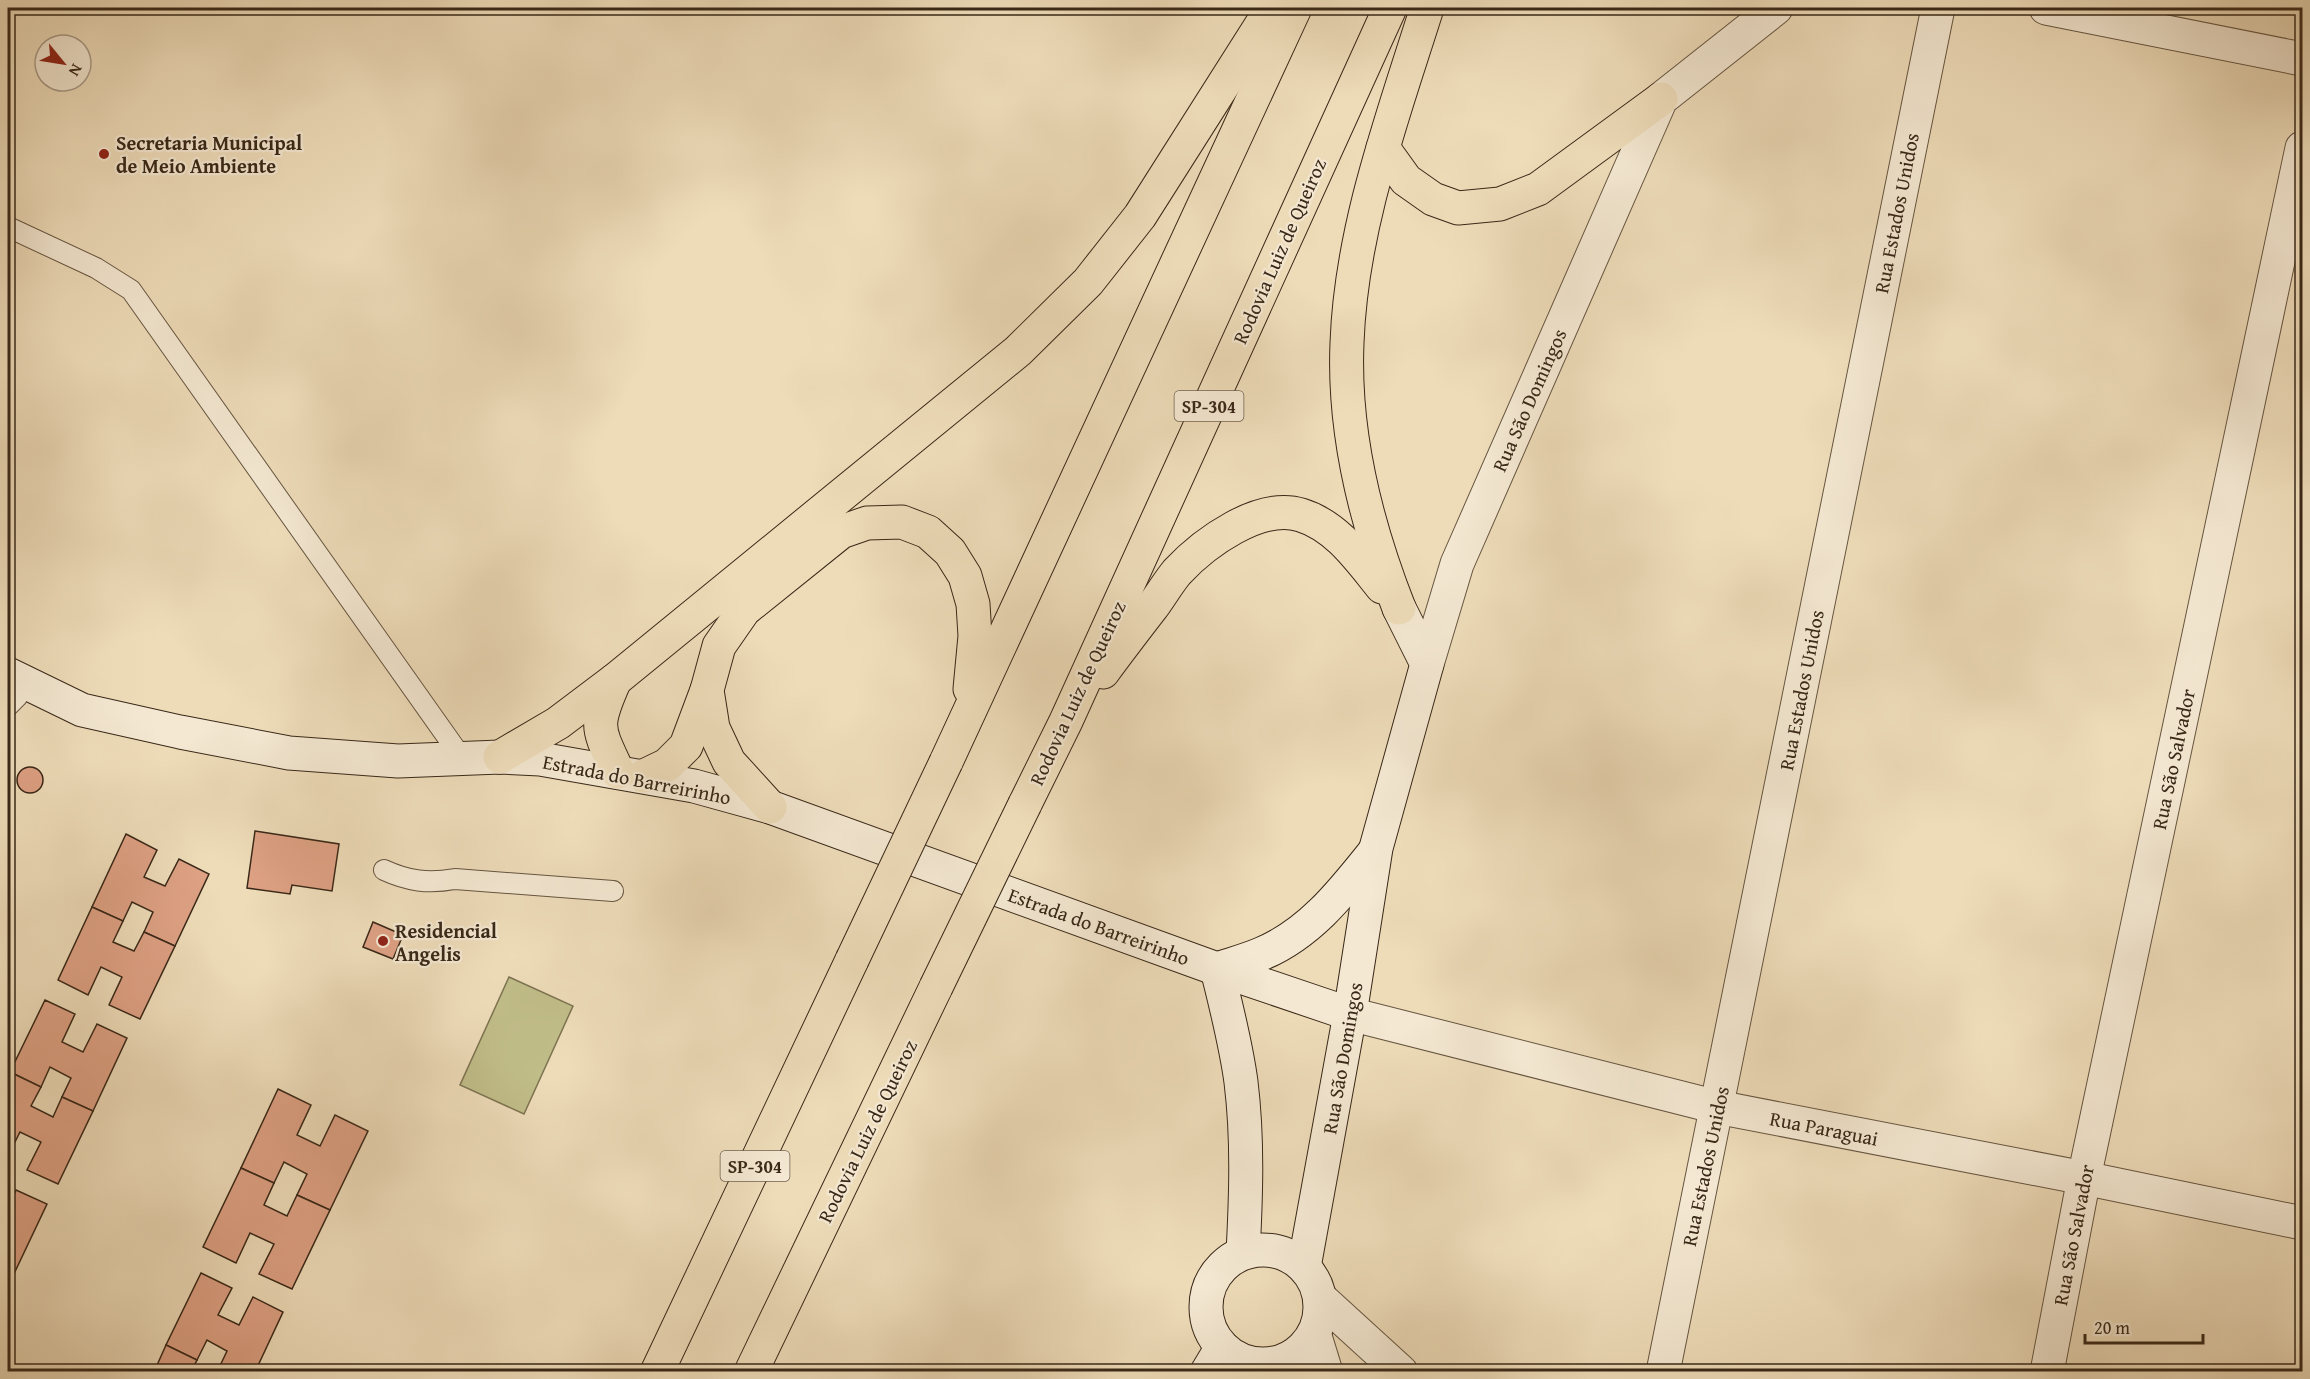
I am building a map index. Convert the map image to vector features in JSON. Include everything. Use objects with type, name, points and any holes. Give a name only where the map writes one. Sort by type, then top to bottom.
[{"type":"highway","points":[[500,757],[558,723],[615,680],[1018,351],[1088,282],[1140,216],[1272,8]]},
{"type":"highway","name":"SP-304","points":[[657,1371],[946,762],[1295,8]]},
{"type":"highway","name":"Rodovia Luiz de Queiroz","points":[[751,1371],[1066,721],[1390,8]]},
{"type":"highway","points":[[1399,608],[1380,561],[1360,490],[1349,417],[1347,343],[1356,256],[1383,148],[1427,8]]},
{"type":"highway","points":[[1383,148],[1406,180],[1433,199],[1458,208],[1500,204],[1538,189],[1661,99]]},
{"type":"highway","points":[[1066,721],[1178,572],[1234,527],[1273,512],[1301,515],[1331,531],[1354,553],[1399,608]]},
{"type":"highway","points":[[615,680],[600,712],[600,735],[631,774],[667,765],[686,746],[707,690],[719,646],[744,610],[842,532],[867,523],[902,522],[928,532],[950,552],[965,576],[972,604],[975,636],[967,715]]},
{"type":"highway","points":[[707,690],[713,728],[729,762],[770,807]]},
{"type":"street","name":"Rua São Domingos","points":[[1304,1267],[1350,1014],[1376,848],[1457,564],[1661,99],[1776,8]]},
{"type":"street","name":"Rua Estados Unidos","points":[[1663,1371],[1938,8]]},
{"type":"street","points":[[2046,8],[2302,58]]},
{"type":"street","name":"Rua São Salvador","points":[[2047,1371],[2084,1178],[2302,148]]},
{"type":"street","points":[[1399,608],[1427,664]]},
{"type":"street","name":"Estrada do Barreirinho","points":[[14,688],[82,710],[289,753],[398,761],[500,757],[540,759],[694,786],[770,807],[1217,969],[1350,1014]]},
{"type":"street","name":"Rua São Domingos","points":[[1217,969],[1263,953],[1305,928],[1341,894],[1376,848]]},
{"type":"street","points":[[1217,969],[1231,1024],[1241,1081],[1246,1138],[1243,1253]]},
{"type":"street","name":"Rua Paraguai","points":[[1350,1014],[1717,1107],[2302,1223]]},
{"type":"street","points":[[1259,1250],[1275,1251],[1291,1257],[1304,1267],[1314,1281],[1320,1298],[1320,1315],[1314,1333],[1304,1347],[1289,1358],[1272,1364],[1229,1362],[1211,1331],[1206,1313],[1207,1294],[1215,1277],[1227,1262],[1243,1253],[1259,1250]]},
{"type":"street","points":[[1320,1298],[1401,1371]]},
{"type":"street","points":[[1314,1333],[1326,1371]]},
{"type":"lane","points":[[8,227],[96,268],[131,290],[462,758]]},
{"type":"lane","points":[[384,870],[401,878],[419,882],[455,879],[613,891]]},
{"type":"shaded area","points":[[509,977],[573,1006],[524,1114],[460,1085]]},
{"type":"building","points":[[30,767],[39,771],[43,780],[39,789],[30,793],[21,789],[17,780],[21,771]]},
{"type":"building","points":[[255,831],[339,844],[332,891],[292,885],[290,894],[247,888]]},
{"type":"building","points":[[126,834],[157,850],[144,877],[165,886],[179,859],[209,874],[175,946],[144,932],[153,912],[132,902],[123,921],[92,907]]},
{"type":"building","points":[[92,907],[123,921],[113,942],[134,951],[144,932],[175,946],[140,1019],[109,1005],[122,977],[101,967],[88,995],[58,980]]},
{"type":"building","name":"Residencial Angelis","points":[[373,922],[403,935],[393,959],[363,947]]},
{"type":"building","points":[[45,1000],[75,1014],[62,1042],[83,1052],[97,1024],[127,1038],[93,1111],[62,1097],[71,1078],[50,1067],[41,1087],[10,1072]]},
{"type":"building","points":[[10,1072],[41,1087],[31,1106],[53,1117],[62,1097],[93,1111],[58,1184],[27,1170],[41,1142],[20,1132],[8,1156],[8,1077]]},
{"type":"building","points":[[278,1089],[311,1105],[297,1135],[320,1146],[335,1115],[368,1131],[330,1210],[297,1195],[307,1174],[284,1162],[274,1183],[241,1168]]},
{"type":"building","points":[[241,1168],[274,1183],[264,1205],[287,1216],[297,1195],[330,1210],[292,1289],[259,1274],[274,1244],[250,1233],[236,1263],[203,1247]]},
{"type":"building","points":[[16,1190],[47,1204],[12,1278],[8,1275],[8,1209]]},
{"type":"building","points":[[201,1273],[232,1288],[218,1315],[239,1325],[253,1297],[283,1312],[255,1372],[218,1370],[227,1351],[207,1340],[197,1360],[166,1345]]},
{"type":"building","points":[[166,1345],[197,1360],[191,1372],[154,1372]]},
{"type":"place","name":"Secretaria Municipal de Meio Ambiente","points":[[104,154]]},
{"type":"place","name":"Residencial Angelis","points":[[383,941]]}]
